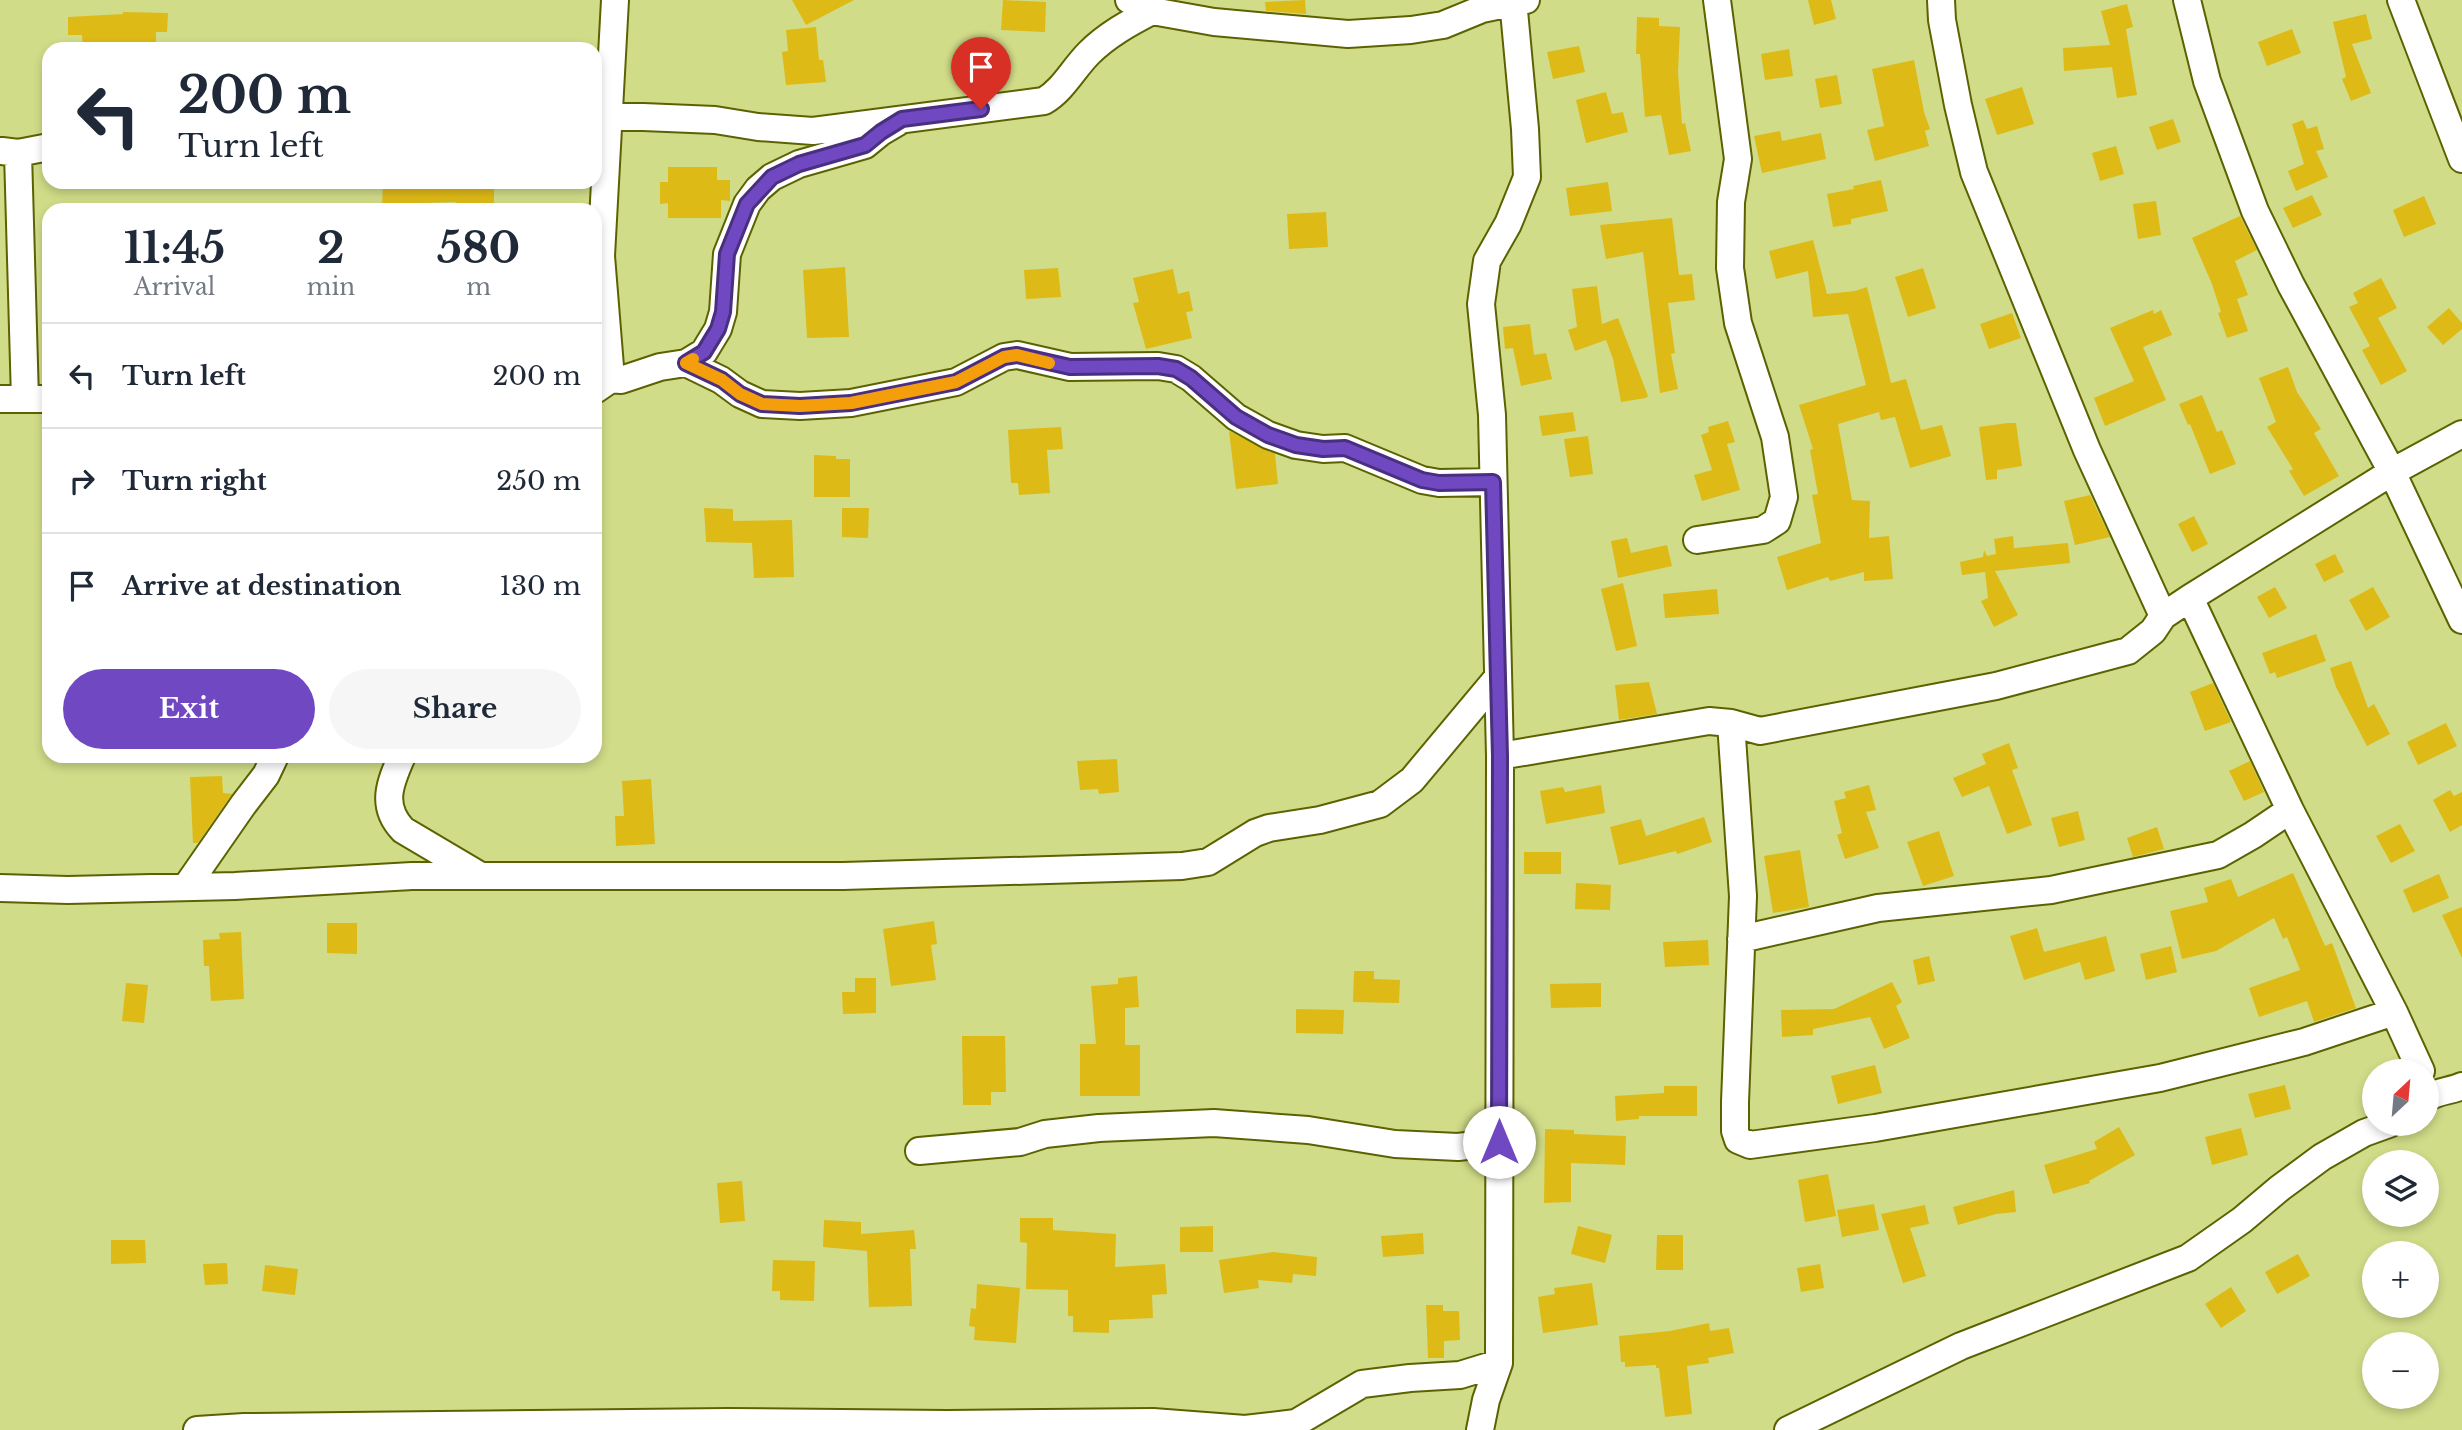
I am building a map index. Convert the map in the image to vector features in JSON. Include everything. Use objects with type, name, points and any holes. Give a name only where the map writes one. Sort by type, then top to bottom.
[{"type":"street","points":[[602,220],[602,116],[615,0]]},
{"type":"street","points":[[1129,0],[1152,11],[1214,22],[1348,34],[1443,25],[1482,9],[1518,1],[1527,177],[1508,223],[1487,261],[1481,304],[1492,415],[1500,756],[1499,1363],[1486,1400],[1480,1430]]},
{"type":"street","points":[[1698,540],[1763,530],[1777,521],[1784,497],[1775,437],[1738,323],[1730,268],[1731,202],[1738,159],[1717,0]]},
{"type":"street","points":[[1941,0],[1942,20],[1958,105],[1974,172],[2087,450],[2163,616]]},
{"type":"street","points":[[2187,0],[2207,81],[2255,211],[2291,285],[2392,472],[2462,620]]},
{"type":"street","points":[[2401,0],[2462,159]]},
{"type":"street","points":[[602,116],[715,120],[758,127],[813,131],[1044,101],[1060,88],[1089,53],[1121,27],[1152,11]]},
{"type":"street","points":[[602,320],[603,384],[660,367],[686,363],[704,352],[718,329],[723,312],[727,254],[747,204],[758,189],[772,177],[799,164],[865,145],[902,119]]},
{"type":"street","points":[[25,399],[9,152],[42,148]]},
{"type":"street","points":[[686,363],[722,380],[740,394],[762,404],[800,406],[851,403],[956,382],[1004,357],[1017,355],[1070,367],[1158,366],[1176,369],[1191,378],[1236,417],[1268,435],[1296,445],[1323,449],[1345,448],[1422,480],[1439,483],[1493,482]]},
{"type":"street","points":[[1500,756],[1709,721],[1731,723],[1760,731],[1996,686],[2128,651],[2153,631],[2163,616],[2190,598],[2392,472],[2462,434]]},
{"type":"street","points":[[2190,598],[2290,810],[2394,1012],[2415,1059]]},
{"type":"street","points":[[0,888],[68,890],[186,887],[412,876],[843,876],[1182,866],[1208,862],[1255,833],[1380,804],[1412,780],[1498,677]]},
{"type":"street","points":[[1731,723],[1743,895],[1735,1131],[1738,1140],[1750,1145],[1875,1128],[2160,1078],[2304,1042],[2394,1012]]},
{"type":"street","points":[[186,887],[266,775],[272,763]]},
{"type":"street","points":[[399,763],[390,787],[390,811],[393,820],[415,838],[480,876]]},
{"type":"street","points":[[1741,939],[1878,908],[2050,890],[2218,855],[2290,810]]},
{"type":"street","points":[[2440,1090],[2449,1092],[2462,1086]]},
{"type":"street","points":[[919,1151],[1020,1142],[1045,1134],[1099,1128],[1214,1123],[1308,1130],[1395,1144],[1458,1147],[1499,1142]]},
{"type":"street","points":[[1788,1430],[1961,1346],[2188,1258],[2242,1220],[2322,1157],[2362,1134]]},
{"type":"street","points":[[197,1430],[244,1427],[728,1422],[1153,1422],[1245,1429],[1296,1423],[1362,1384],[1460,1375],[1499,1363]]},
{"type":"building","points":[[792,0],[854,0],[806,25]]},
{"type":"building","points":[[1003,0],[1046,2],[1045,32],[1001,30]]},
{"type":"building","points":[[1305,0],[1306,14],[1266,11],[1265,2]]},
{"type":"building","points":[[1808,0],[1831,0],[1836,19],[1814,25]]},
{"type":"building","points":[[2127,4],[2133,27],[2126,29],[2137,95],[2117,98],[2112,67],[2064,71],[2063,48],[2110,45],[2101,11]]},
{"type":"building","points":[[168,13],[167,32],[156,32],[156,42],[82,42],[82,35],[68,35],[68,17]]},
{"type":"building","points":[[2366,14],[2372,39],[2352,44],[2371,93],[2351,101],[2342,79],[2346,77],[2333,22]]},
{"type":"building","points":[[1637,17],[1659,18],[1659,26],[1680,27],[1678,73],[1682,124],[1685,123],[1691,151],[1669,155],[1661,115],[1645,117],[1640,54],[1636,54]]},
{"type":"building","points":[[816,27],[819,60],[823,60],[826,82],[786,85],[782,52],[788,51],[786,30]]},
{"type":"building","points":[[2292,29],[2301,53],[2267,66],[2258,42]]},
{"type":"building","points":[[1579,46],[1585,72],[1553,79],[1547,52]]},
{"type":"building","points":[[1789,49],[1793,76],[1765,80],[1761,54]]},
{"type":"building","points":[[1914,60],[1930,129],[1925,131],[1929,146],[1875,161],[1867,130],[1884,126],[1872,69]]},
{"type":"building","points":[[1837,75],[1842,104],[1820,108],[1815,79]]},
{"type":"building","points":[[2022,87],[2034,124],[1997,135],[1985,99]]},
{"type":"building","points":[[1606,92],[1612,114],[1623,112],[1628,132],[1586,143],[1576,100]]},
{"type":"building","points":[[2173,119],[2181,142],[2157,150],[2149,127]]},
{"type":"building","points":[[2303,120],[2307,129],[2317,126],[2324,149],[2316,151],[2328,177],[2296,191],[2288,171],[2304,164],[2292,124]]},
{"type":"building","points":[[1780,131],[1782,141],[1821,133],[1826,159],[1762,173],[1754,136]]},
{"type":"building","points":[[2116,146],[2124,174],[2100,181],[2092,153]]},
{"type":"building","points":[[668,167],[717,167],[717,180],[730,180],[730,201],[721,200],[721,218],[668,218],[668,203],[660,204],[660,182],[668,182]]},
{"type":"building","points":[[1881,180],[1888,211],[1851,219],[1851,224],[1833,227],[1827,194]]},
{"type":"building","points":[[1608,182],[1612,211],[1570,216],[1566,188]]},
{"type":"building","points":[[383,189],[494,189],[494,203],[382,203]]},
{"type":"building","points":[[2312,195],[2322,215],[2293,228],[2283,208]]},
{"type":"building","points":[[2424,196],[2436,224],[2404,237],[2393,210]]},
{"type":"building","points":[[2156,201],[2161,235],[2138,239],[2133,204]]},
{"type":"building","points":[[1326,212],[1328,247],[1289,249],[1287,214]]},
{"type":"building","points":[[2240,216],[2257,250],[2235,261],[2248,295],[2237,299],[2248,331],[2227,338],[2212,284],[2192,238]]},
{"type":"building","points":[[1672,218],[1679,275],[1692,274],[1695,300],[1668,303],[1675,353],[1671,354],[1678,389],[1660,393],[1643,252],[1606,259],[1600,225]]},
{"type":"building","points":[[1813,240],[1827,294],[1867,287],[1891,383],[1906,379],[1921,430],[1942,425],[1951,456],[1910,468],[1895,417],[1881,420],[1879,412],[1838,424],[1852,500],[1870,501],[1869,538],[1889,536],[1893,579],[1864,581],[1864,572],[1830,581],[1828,577],[1787,590],[1777,557],[1821,543],[1812,495],[1818,494],[1810,450],[1813,449],[1799,405],[1866,385],[1848,314],[1813,317],[1808,271],[1776,279],[1769,251]]},
{"type":"building","points":[[845,267],[849,337],[807,338],[803,270]]},
{"type":"building","points":[[1058,268],[1061,297],[1026,299],[1024,270]]},
{"type":"building","points":[[1923,268],[1936,308],[1908,317],[1895,277]]},
{"type":"building","points":[[1173,269],[1178,294],[1189,291],[1193,311],[1186,312],[1192,338],[1146,349],[1133,303],[1139,302],[1133,278]]},
{"type":"building","points":[[2381,278],[2397,308],[2378,318],[2407,371],[2381,385],[2362,350],[2370,346],[2349,307],[2358,303],[2353,293]]},
{"type":"building","points":[[1597,286],[1602,324],[1618,318],[1648,396],[1646,398],[1621,402],[1613,359],[1606,340],[1575,351],[1568,330],[1577,327],[1572,289]]},
{"type":"building","points":[[2449,308],[2462,323],[2462,329],[2443,345],[2427,327]]},
{"type":"building","points":[[2153,310],[2154,314],[2161,310],[2172,335],[2143,347],[2166,400],[2105,426],[2094,398],[2134,381],[2110,328]]},
{"type":"building","points":[[2012,313],[2021,338],[1989,349],[1980,324]]},
{"type":"building","points":[[1530,324],[1534,355],[1546,353],[1552,379],[1521,386],[1513,348],[1505,349],[1503,327]]},
{"type":"building","points":[[2288,367],[2297,392],[2321,429],[2314,433],[2339,476],[2304,496],[2289,471],[2293,469],[2267,427],[2276,422],[2259,378]]},
{"type":"building","points":[[2202,395],[2217,432],[2222,430],[2236,464],[2210,474],[2179,404]]},
{"type":"building","points":[[1573,412],[1576,431],[1542,436],[1539,416]]},
{"type":"building","points":[[1728,421],[1735,442],[1727,444],[1740,490],[1702,501],[1694,475],[1712,470],[1701,435],[1709,432],[1708,427]]},
{"type":"building","points":[[2016,423],[2022,466],[1997,470],[1997,479],[1986,480],[1979,427]]},
{"type":"building","points":[[1061,427],[1063,449],[1047,450],[1050,493],[1019,495],[1018,483],[1011,483],[1008,430]]},
{"type":"building","points":[[1229,431],[1275,454],[1278,484],[1236,489]]},
{"type":"building","points":[[1588,436],[1593,474],[1570,477],[1564,439]]},
{"type":"building","points":[[814,455],[850,459],[850,497],[814,497]]},
{"type":"building","points":[[2090,495],[2110,537],[2075,545],[2064,501]]},
{"type":"building","points":[[704,508],[733,509],[733,521],[792,520],[794,577],[754,578],[752,543],[706,542]]},
{"type":"building","points":[[842,508],[869,508],[868,538],[842,537]]},
{"type":"building","points":[[2194,516],[2208,544],[2192,552],[2178,524]]},
{"type":"building","points":[[2013,536],[2014,548],[2068,543],[2070,563],[1995,571],[2018,615],[1994,627],[1981,601],[1988,598],[1985,572],[1962,575],[1960,562],[1983,557],[1984,550],[1987,556],[1996,554],[1994,539]]},
{"type":"building","points":[[1627,538],[1631,553],[1667,545],[1672,566],[1618,578],[1611,541]]},
{"type":"building","points":[[2335,554],[2344,572],[2324,582],[2315,564]]},
{"type":"building","points":[[1623,583],[1637,646],[1616,651],[1601,589]]},
{"type":"building","points":[[2275,587],[2287,608],[2269,618],[2257,597]]},
{"type":"building","points":[[2373,587],[2390,617],[2366,631],[2349,600]]},
{"type":"building","points":[[1717,589],[1719,614],[1665,618],[1663,594]]},
{"type":"building","points":[[2316,634],[2326,661],[2277,678],[2275,672],[2270,674],[2262,653]]},
{"type":"building","points":[[2351,661],[2368,708],[2374,704],[2390,734],[2367,746],[2336,687],[2330,668]]},
{"type":"building","points":[[1649,682],[1657,714],[1619,720],[1615,685]]},
{"type":"building","points":[[2213,683],[2231,722],[2205,731],[2190,692]]},
{"type":"building","points":[[2446,723],[2457,746],[2418,765],[2407,742]]},
{"type":"building","points":[[2009,743],[2018,768],[2012,770],[2032,825],[2007,834],[1989,786],[1962,797],[1953,778],[1986,764],[1982,754]]},
{"type":"building","points":[[1117,759],[1119,792],[1099,794],[1098,789],[1080,790],[1077,761]]},
{"type":"building","points":[[2250,761],[2264,792],[2244,801],[2229,771]]},
{"type":"building","points":[[222,776],[223,793],[232,794],[198,843],[193,843],[190,777]]},
{"type":"building","points":[[651,779],[655,844],[616,846],[615,816],[624,816],[622,781]]},
{"type":"building","points":[[1601,785],[1605,813],[1546,824],[1540,791],[1563,787],[1565,792]]},
{"type":"building","points":[[1869,785],[1876,810],[1866,812],[1879,848],[1845,859],[1837,835],[1842,833],[1834,801],[1846,798],[1844,792]]},
{"type":"building","points":[[2450,790],[2454,796],[2462,792],[2462,825],[2450,832],[2433,800]]},
{"type":"building","points":[[2078,811],[2085,840],[2059,847],[2051,818]]},
{"type":"building","points":[[1704,817],[1712,842],[1677,854],[1676,851],[1619,865],[1610,827],[1641,819],[1646,836]]},
{"type":"building","points":[[2400,824],[2415,851],[2391,863],[2376,836]]},
{"type":"building","points":[[2157,827],[2164,849],[2133,857],[2127,838]]},
{"type":"building","points":[[1939,831],[1954,876],[1923,886],[1907,842]]},
{"type":"building","points":[[1800,850],[1809,907],[1773,913],[1764,856]]},
{"type":"building","points":[[1524,852],[1561,852],[1561,874],[1524,874]]},
{"type":"building","points":[[2293,873],[2325,946],[2332,943],[2356,1008],[2314,1022],[2307,1001],[2259,1017],[2249,988],[2300,970],[2287,937],[2283,939],[2274,918],[2216,951],[2182,959],[2170,911],[2208,902],[2204,888],[2231,879],[2238,897]]},
{"type":"building","points":[[2439,874],[2449,898],[2413,913],[2403,890]]},
{"type":"building","points":[[1576,883],[1611,885],[1610,910],[1575,909]]},
{"type":"building","points":[[2462,907],[2462,958],[2442,915]]},
{"type":"building","points":[[934,921],[937,944],[931,945],[936,980],[891,986],[883,929]]},
{"type":"building","points":[[327,923],[357,923],[357,954],[327,953]]},
{"type":"building","points":[[2037,928],[2044,952],[2106,936],[2115,971],[2085,980],[2080,962],[2024,980],[2010,936]]},
{"type":"building","points":[[241,932],[244,999],[211,1001],[209,966],[204,966],[203,940],[220,939],[219,933]]},
{"type":"building","points":[[1708,940],[1709,965],[1665,967],[1663,942]]},
{"type":"building","points":[[2171,946],[2177,972],[2146,980],[2140,954]]},
{"type":"building","points":[[1929,956],[1935,981],[1918,985],[1913,960]]},
{"type":"building","points":[[1354,971],[1374,971],[1374,979],[1400,980],[1399,1003],[1353,1002]]},
{"type":"building","points":[[1137,976],[1139,1007],[1125,1008],[1125,1045],[1140,1045],[1140,1096],[1080,1096],[1080,1044],[1096,1044],[1091,986],[1118,984],[1118,978]]},
{"type":"building","points":[[855,978],[876,978],[876,1013],[843,1014],[842,992],[855,992]]},
{"type":"building","points":[[1892,982],[1902,1002],[1896,1006],[1910,1038],[1884,1049],[1870,1017],[1813,1029],[1813,1035],[1782,1037],[1781,1010],[1834,1009]]},
{"type":"building","points":[[126,983],[148,985],[144,1023],[122,1021]]},
{"type":"building","points":[[1601,983],[1601,1007],[1551,1008],[1550,984]]},
{"type":"building","points":[[1296,1009],[1344,1010],[1343,1034],[1296,1033]]},
{"type":"building","points":[[962,1036],[1005,1036],[1006,1092],[991,1092],[991,1105],[963,1105]]},
{"type":"building","points":[[1875,1065],[1882,1093],[1838,1104],[1831,1076]]},
{"type":"building","points":[[2285,1085],[2291,1109],[2255,1118],[2248,1094]]},
{"type":"building","points":[[1664,1086],[1697,1086],[1697,1116],[1639,1116],[1639,1119],[1616,1121],[1615,1096],[1664,1093]]},
{"type":"building","points":[[2119,1127],[2135,1155],[2089,1181],[2090,1183],[2053,1194],[2044,1165],[2097,1149],[2094,1142]]},
{"type":"building","points":[[2241,1128],[2248,1155],[2212,1165],[2205,1137]]},
{"type":"building","points":[[1545,1129],[1574,1130],[1574,1134],[1626,1136],[1625,1165],[1571,1163],[1571,1202],[1544,1203]]},
{"type":"building","points":[[1828,1174],[1836,1216],[1805,1222],[1798,1180]]},
{"type":"building","points":[[742,1181],[745,1221],[720,1223],[717,1183]]},
{"type":"building","points":[[2014,1190],[2016,1212],[1996,1214],[1958,1225],[1953,1207]]},
{"type":"building","points":[[1874,1204],[1879,1230],[1842,1237],[1837,1210]]},
{"type":"building","points":[[1925,1205],[1929,1224],[1910,1228],[1926,1276],[1903,1283],[1881,1214]]},
{"type":"building","points":[[1020,1218],[1053,1218],[1053,1230],[1116,1234],[1115,1267],[1165,1264],[1167,1294],[1152,1295],[1153,1318],[1109,1320],[1109,1333],[1073,1332],[1073,1316],[1068,1316],[1068,1290],[1026,1289],[1027,1243],[1020,1242]]},
{"type":"building","points":[[824,1220],[861,1222],[861,1234],[914,1230],[916,1249],[910,1249],[912,1306],[869,1307],[867,1251],[823,1247]]},
{"type":"building","points":[[1213,1226],[1213,1252],[1180,1252],[1180,1227]]},
{"type":"building","points":[[1578,1226],[1612,1235],[1605,1263],[1571,1254]]},
{"type":"building","points":[[1423,1233],[1424,1254],[1383,1257],[1381,1236]]},
{"type":"building","points":[[1657,1235],[1683,1235],[1683,1270],[1656,1270]]},
{"type":"building","points":[[111,1240],[145,1240],[146,1263],[111,1264]]},
{"type":"building","points":[[1273,1252],[1317,1257],[1316,1276],[1293,1274],[1292,1283],[1258,1280],[1259,1288],[1224,1293],[1219,1260]]},
{"type":"building","points":[[2298,1254],[2310,1276],[2277,1294],[2265,1272]]},
{"type":"building","points":[[773,1260],[815,1261],[814,1301],[780,1300],[780,1291],[772,1291]]},
{"type":"building","points":[[227,1263],[228,1284],[205,1285],[203,1264]]},
{"type":"building","points":[[1820,1264],[1824,1288],[1801,1292],[1797,1268]]},
{"type":"building","points":[[265,1265],[298,1269],[295,1295],[262,1291]]},
{"type":"building","points":[[1592,1283],[1598,1325],[1543,1333],[1538,1297],[1555,1294],[1554,1288]]},
{"type":"building","points":[[977,1284],[1020,1288],[1016,1343],[974,1340],[975,1327],[969,1326],[971,1308],[976,1309]]},
{"type":"building","points":[[2231,1287],[2246,1311],[2221,1328],[2205,1304]]},
{"type":"building","points":[[1426,1305],[1443,1305],[1443,1311],[1459,1311],[1460,1340],[1444,1341],[1444,1358],[1428,1358]]},
{"type":"building","points":[[1709,1323],[1710,1331],[1729,1328],[1734,1353],[1708,1358],[1709,1363],[1687,1366],[1692,1414],[1665,1417],[1659,1368],[1656,1368],[1656,1365],[1625,1367],[1625,1362],[1621,1362],[1619,1336],[1670,1331]]},
{"type":"slow traffic","points":[[693,359],[686,363],[722,380],[740,394],[762,404],[800,406],[851,403],[914,388],[956,382],[1004,357],[1017,355],[1049,363]]},
{"type":"route","points":[[981,109],[902,119],[865,145],[799,164],[772,177],[758,189],[747,204],[727,254],[723,312],[718,329],[704,352],[686,363],[722,380],[740,394],[762,404],[800,406],[851,403],[914,388],[956,382],[1004,357],[1017,355],[1070,367],[1158,366],[1176,369],[1191,378],[1236,417],[1268,435],[1296,445],[1323,449],[1345,448],[1422,480],[1439,483],[1493,482],[1500,756],[1499,1142]]}]
